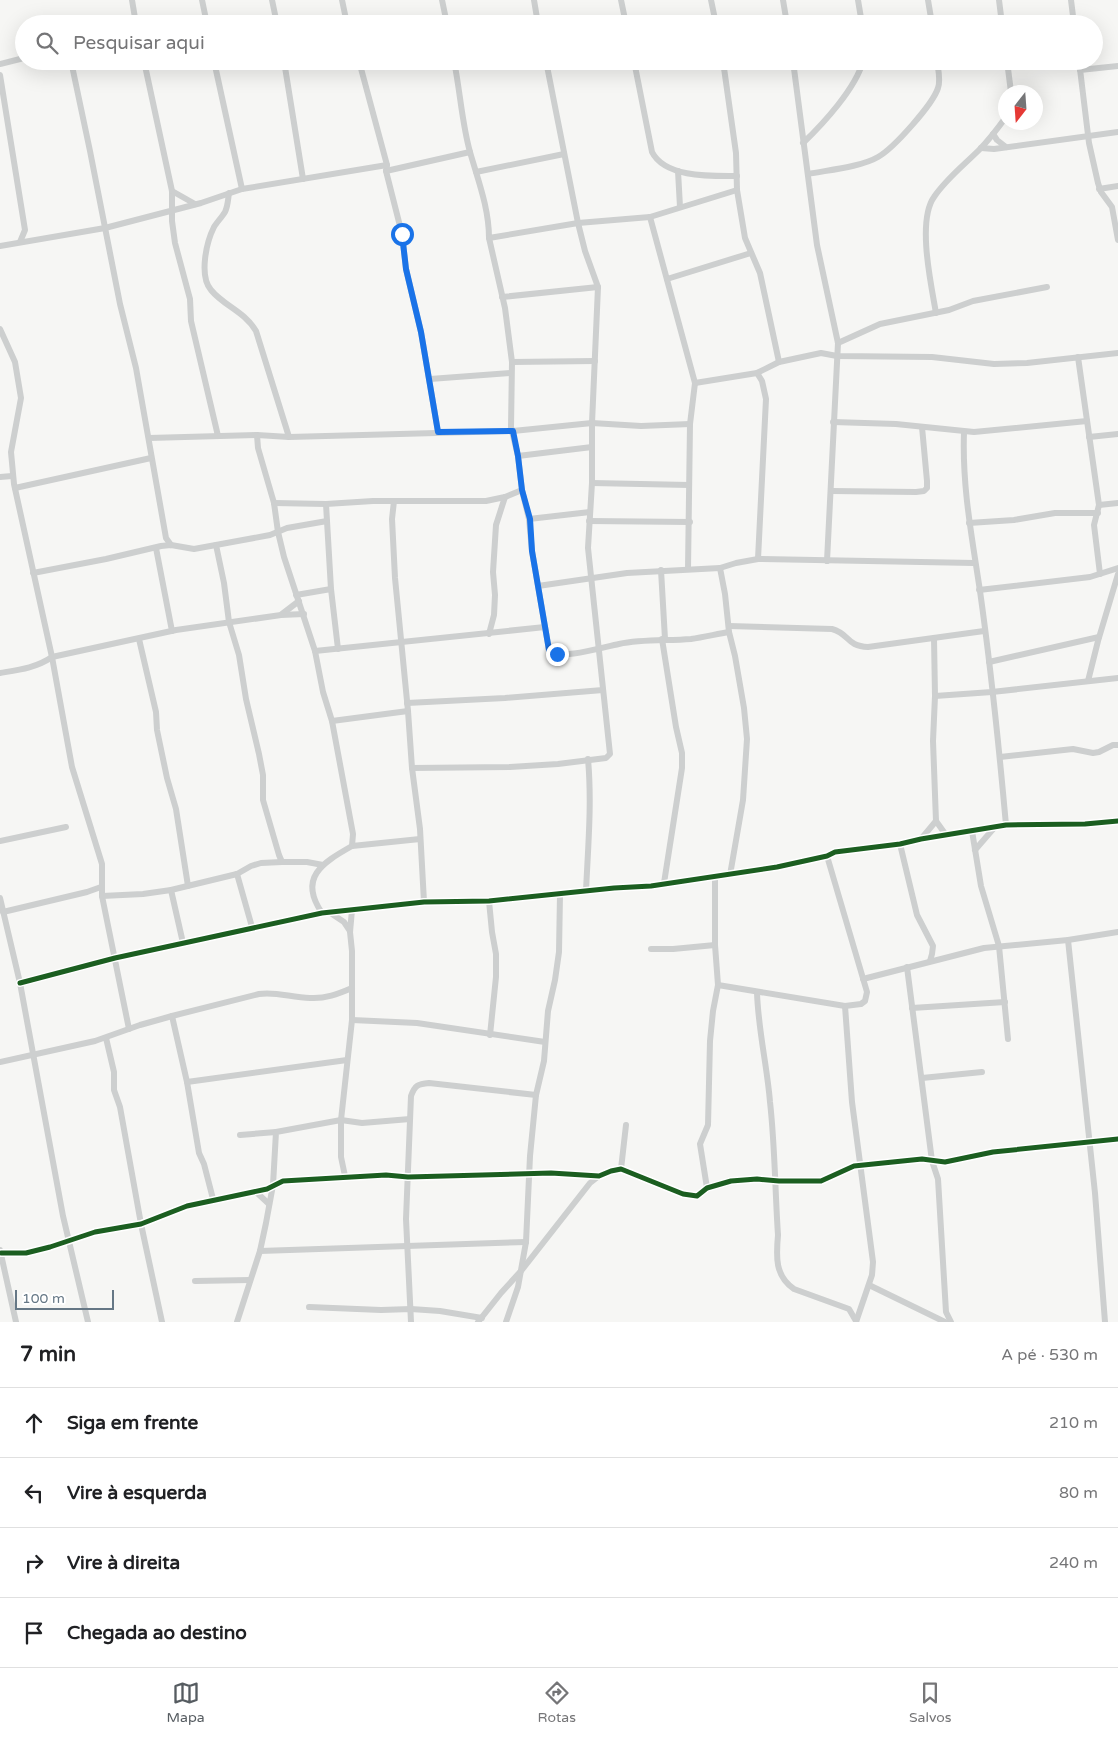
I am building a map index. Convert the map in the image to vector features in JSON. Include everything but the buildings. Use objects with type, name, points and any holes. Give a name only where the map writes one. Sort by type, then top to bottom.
[{"type":"street","points":[[132,0],[134,15]]},
{"type":"street","points":[[202,0],[205,15]]},
{"type":"street","points":[[272,0],[275,15]]},
{"type":"street","points":[[342,0],[345,15]]},
{"type":"street","points":[[442,0],[445,15]]},
{"type":"street","points":[[534,0],[536,15]]},
{"type":"street","points":[[621,0],[624,15]]},
{"type":"street","points":[[711,0],[714,15]]},
{"type":"street","points":[[783,0],[786,15]]},
{"type":"street","points":[[858,0],[860,15]]},
{"type":"street","points":[[928,0],[930,15]]},
{"type":"street","points":[[999,0],[1001,15]]},
{"type":"street","points":[[1071,0],[1073,15]]},
{"type":"street","points":[[0,64],[15,60]]},
{"type":"street","points":[[1103,68],[1118,66]]},
{"type":"street","points":[[73,70],[149,438],[166,538],[172,545]]},
{"type":"street","points":[[146,70],[172,191],[172,221],[179,263],[190,300],[191,320],[218,436]]},
{"type":"street","points":[[216,70],[242,189]]},
{"type":"street","points":[[285,70],[303,179]]},
{"type":"street","points":[[361,70],[402,234],[406,269],[418,316],[438,432]]},
{"type":"street","points":[[456,70],[470,152],[485,203],[489,238],[505,308],[512,362],[511,415],[513,431],[522,490],[530,519],[532,551],[549,650],[552,653],[571,654],[620,644],[664,639],[691,639],[729,629],[832,630],[843,634],[858,647],[984,631]]},
{"type":"street","points":[[412,768],[510,767],[606,758],[610,754],[588,548],[592,483],[592,424],[598,287],[578,223],[548,70]]},
{"type":"street","points":[[636,70],[655,159],[678,171],[699,175],[737,176]]},
{"type":"street","points":[[724,70],[736,153],[737,190],[745,238],[760,273],[779,362]]},
{"type":"street","points":[[794,70],[817,245],[838,343],[827,561]]},
{"type":"street","points":[[803,143],[843,98],[860,70]]},
{"type":"street","points":[[808,174],[849,166],[877,158],[885,152],[911,126],[935,95],[939,85],[938,70]]},
{"type":"street","points":[[1008,70],[1010,85]]},
{"type":"street","points":[[1080,70],[1088,135],[1099,189],[1112,207],[1118,240]]},
{"type":"street","points":[[0,75],[25,230],[20,242]]},
{"type":"street","points":[[936,313],[926,246],[926,216],[928,209],[933,198],[941,188],[981,148],[998,127]]},
{"type":"street","points":[[981,148],[988,150],[1006,148],[1118,132]]},
{"type":"street","points":[[993,134],[996,140],[1006,148]]},
{"type":"street","points":[[0,246],[105,228],[196,204],[242,189],[387,168],[470,152]]},
{"type":"street","points":[[476,172],[564,154]]},
{"type":"street","points":[[678,171],[680,206]]},
{"type":"street","points":[[1099,189],[1118,186]]},
{"type":"street","points":[[489,238],[578,223],[650,217],[680,206],[737,190]]},
{"type":"street","points":[[172,191],[196,204]]},
{"type":"street","points":[[229,193],[225,213],[214,227],[210,238],[206,257],[205,278],[211,290],[240,312],[256,330],[288,437]]},
{"type":"street","points":[[650,217],[695,383],[690,424],[688,569]]},
{"type":"street","points":[[25,230],[34,240]]},
{"type":"street","points":[[667,279],[751,253]]},
{"type":"street","points":[[502,297],[598,287]]},
{"type":"street","points":[[838,343],[880,324],[936,313],[973,301],[1047,287]]},
{"type":"street","points":[[0,328],[15,362],[20,398],[11,452],[12,476],[52,657],[72,768],[102,864],[102,896],[129,1029]]},
{"type":"street","points":[[695,383],[757,373],[779,362],[821,353],[837,356],[932,357],[994,364],[1027,363],[1118,353]]},
{"type":"street","points":[[1078,357],[1099,505],[1094,525],[1100,574]]},
{"type":"street","points":[[512,362],[595,361]]},
{"type":"street","points":[[430,379],[511,373]]},
{"type":"street","points":[[757,373],[762,381],[766,399],[758,559]]},
{"type":"street","points":[[834,422],[922,426],[964,432],[1087,421]]},
{"type":"street","points":[[149,438],[257,435],[288,437],[513,431],[592,424],[641,426],[690,424]]},
{"type":"street","points":[[832,491],[924,491],[927,481],[922,426]]},
{"type":"street","points":[[964,432],[966,502],[989,662],[1006,825]]},
{"type":"street","points":[[1089,437],[1118,434]]},
{"type":"street","points":[[257,435],[258,448],[274,503],[278,532],[315,651],[323,692],[332,721],[353,834],[352,846]]},
{"type":"street","points":[[518,456],[592,447]]},
{"type":"street","points":[[15,488],[151,458]]},
{"type":"street","points":[[0,477],[12,476]]},
{"type":"street","points":[[592,483],[689,485]]},
{"type":"street","points":[[274,503],[486,501],[505,497],[522,490]]},
{"type":"street","points":[[489,634],[494,615],[496,595],[493,572],[496,525],[505,497]]},
{"type":"street","points":[[394,501],[392,519],[395,578],[420,839],[424,902]]},
{"type":"street","points":[[1099,505],[1118,502]]},
{"type":"street","points":[[326,504],[331,589],[338,649]]},
{"type":"street","points":[[530,519],[590,512]]},
{"type":"street","points":[[969,523],[1014,520],[1055,513],[1098,514]]},
{"type":"street","points":[[33,573],[172,545],[190,549],[216,545],[278,532],[287,528],[327,521]]},
{"type":"street","points":[[589,521],[690,522]]},
{"type":"street","points":[[166,538],[159,547],[172,631]]},
{"type":"street","points":[[216,545],[224,583],[229,622],[239,655],[246,699],[263,775],[263,800],[282,862]]},
{"type":"street","points":[[538,586],[660,570],[720,568],[758,559],[974,563]]},
{"type":"street","points":[[720,568],[747,739],[743,800],[730,875]]},
{"type":"street","points":[[979,590],[1100,574],[1118,568]]},
{"type":"street","points":[[660,570],[664,639],[676,727],[681,746],[682,768],[664,883]]},
{"type":"street","points":[[1088,681],[1118,574]]},
{"type":"street","points":[[281,614],[298,598],[331,589]]},
{"type":"street","points":[[0,673],[42,664],[52,657],[172,631],[281,614],[304,614]]},
{"type":"street","points":[[315,651],[545,627]]},
{"type":"street","points":[[989,662],[1099,637]]},
{"type":"street","points":[[934,638],[935,696],[933,741],[936,821],[946,835]]},
{"type":"street","points":[[139,639],[156,712],[157,730],[167,778],[176,808],[188,886]]},
{"type":"street","points":[[935,696],[992,692],[1118,678]]},
{"type":"street","points":[[407,703],[603,690]]},
{"type":"street","points":[[332,721],[408,711]]},
{"type":"street","points":[[1000,758],[1073,750],[1093,753],[1113,745],[1118,745]]},
{"type":"street","points":[[586,891],[590,820],[588,759]]},
{"type":"street","points":[[921,839],[936,821]]},
{"type":"street","points":[[20,983],[115,958],[252,927],[326,913],[424,902],[490,901],[651,886],[777,867],[827,856],[835,852],[900,844],[1006,825],[1085,824],[1118,821]]},
{"type":"street","points":[[0,841],[66,827]]},
{"type":"street","points":[[975,850],[994,828]]},
{"type":"street","points":[[972,831],[981,886],[999,946],[1008,1039]]},
{"type":"street","points":[[353,834],[366,844]]},
{"type":"street","points":[[350,932],[344,922],[326,913],[315,903],[312,886],[315,874],[323,865],[352,846],[420,839]]},
{"type":"street","points":[[900,844],[917,915],[933,946],[930,961]]},
{"type":"street","points":[[718,985],[845,1006],[861,1004],[865,1000],[867,992],[827,856]]},
{"type":"street","points":[[307,862],[315,874]]},
{"type":"street","points":[[102,896],[143,894],[171,890],[237,874],[261,863],[307,862],[323,865]]},
{"type":"street","points":[[237,874],[252,927]]},
{"type":"street","points":[[707,1188],[700,1144],[708,1125],[710,1041],[718,985],[715,877]]},
{"type":"street","points":[[3,912],[101,887]]},
{"type":"street","points":[[171,890],[183,943]]},
{"type":"street","points":[[506,1322],[518,1287],[526,1242],[528,1174],[536,1095],[544,1061],[548,1011],[559,952],[560,894]]},
{"type":"street","points":[[0,898],[20,983],[69,1242],[88,1322]]},
{"type":"street","points":[[490,901],[496,954],[496,977],[490,1035]]},
{"type":"street","points":[[345,1176],[341,1157],[341,1120],[352,1020],[350,932],[352,910]]},
{"type":"street","points":[[863,979],[984,948],[1068,940],[1118,932]]},
{"type":"street","points":[[1068,940],[1096,1193],[1105,1322]]},
{"type":"street","points":[[651,949],[716,945]]},
{"type":"street","points":[[907,967],[932,1161],[938,1179],[946,1312],[951,1322]]},
{"type":"street","points":[[0,1062],[106,1038],[172,1016],[270,992],[311,998],[327,997],[352,988]]},
{"type":"street","points":[[757,992],[760,1038],[767,1070],[770,1104],[778,1236],[776,1255],[779,1273],[794,1289],[849,1309],[862,1305]]},
{"type":"street","points":[[912,1008],[1005,1002]]},
{"type":"street","points":[[845,1006],[852,1102],[873,1262],[872,1275],[856,1322]]},
{"type":"street","points":[[172,1016],[187,1082],[199,1153],[204,1164],[213,1199]]},
{"type":"street","points":[[352,1020],[417,1023],[545,1042]]},
{"type":"street","points":[[106,1038],[114,1072],[114,1090],[120,1107],[141,1224],[162,1322]]},
{"type":"street","points":[[187,1082],[347,1060]]},
{"type":"street","points":[[922,1078],[982,1072]]},
{"type":"street","points":[[411,1322],[407,1245],[411,1096],[414,1088],[418,1084],[429,1083],[536,1095]]},
{"type":"street","points":[[240,1135],[276,1132],[341,1120],[362,1123],[410,1119]]},
{"type":"street","points":[[621,1169],[626,1126]]},
{"type":"street","points":[[237,1322],[260,1252],[274,1185],[276,1132]]},
{"type":"street","points":[[310,1307],[440,1311],[480,1320],[590,1184],[599,1176],[610,1171],[621,1169],[692,1196],[697,1196],[707,1188],[731,1181],[757,1179],[821,1181],[847,1168],[860,1165],[922,1159],[945,1162],[993,1152],[1118,1138]]},
{"type":"street","points":[[16,1322],[1,1251],[26,1254],[96,1232],[141,1224],[187,1206],[267,1189],[283,1181],[386,1175],[408,1177],[551,1173],[599,1176]]},
{"type":"street","points":[[256,1192],[269,1204]]},
{"type":"street","points":[[260,1252],[526,1242]]},
{"type":"street","points":[[195,1281],[250,1280]]},
{"type":"street","points":[[868,1285],[945,1322]]},
{"type":"street","points":[[849,1309],[856,1322]]},
{"type":"cycle path","points":[[20,983],[115,958],[322,913],[424,902],[489,901],[651,886],[777,867],[827,856],[835,852],[900,844],[1006,825],[1085,824],[1118,821]]},
{"type":"cycle path","points":[[1,1253],[26,1253],[95,1232],[141,1224],[187,1206],[267,1189],[283,1181],[386,1175],[408,1177],[551,1173],[599,1176],[621,1169],[683,1194],[697,1196],[707,1188],[731,1181],[757,1179],[821,1181],[854,1166],[922,1159],[945,1162],[993,1152],[1118,1139]]},
{"type":"route","points":[[402,234],[406,269],[421,332],[438,432],[513,431],[522,490],[530,519],[532,551],[549,650],[557,654]]}]
